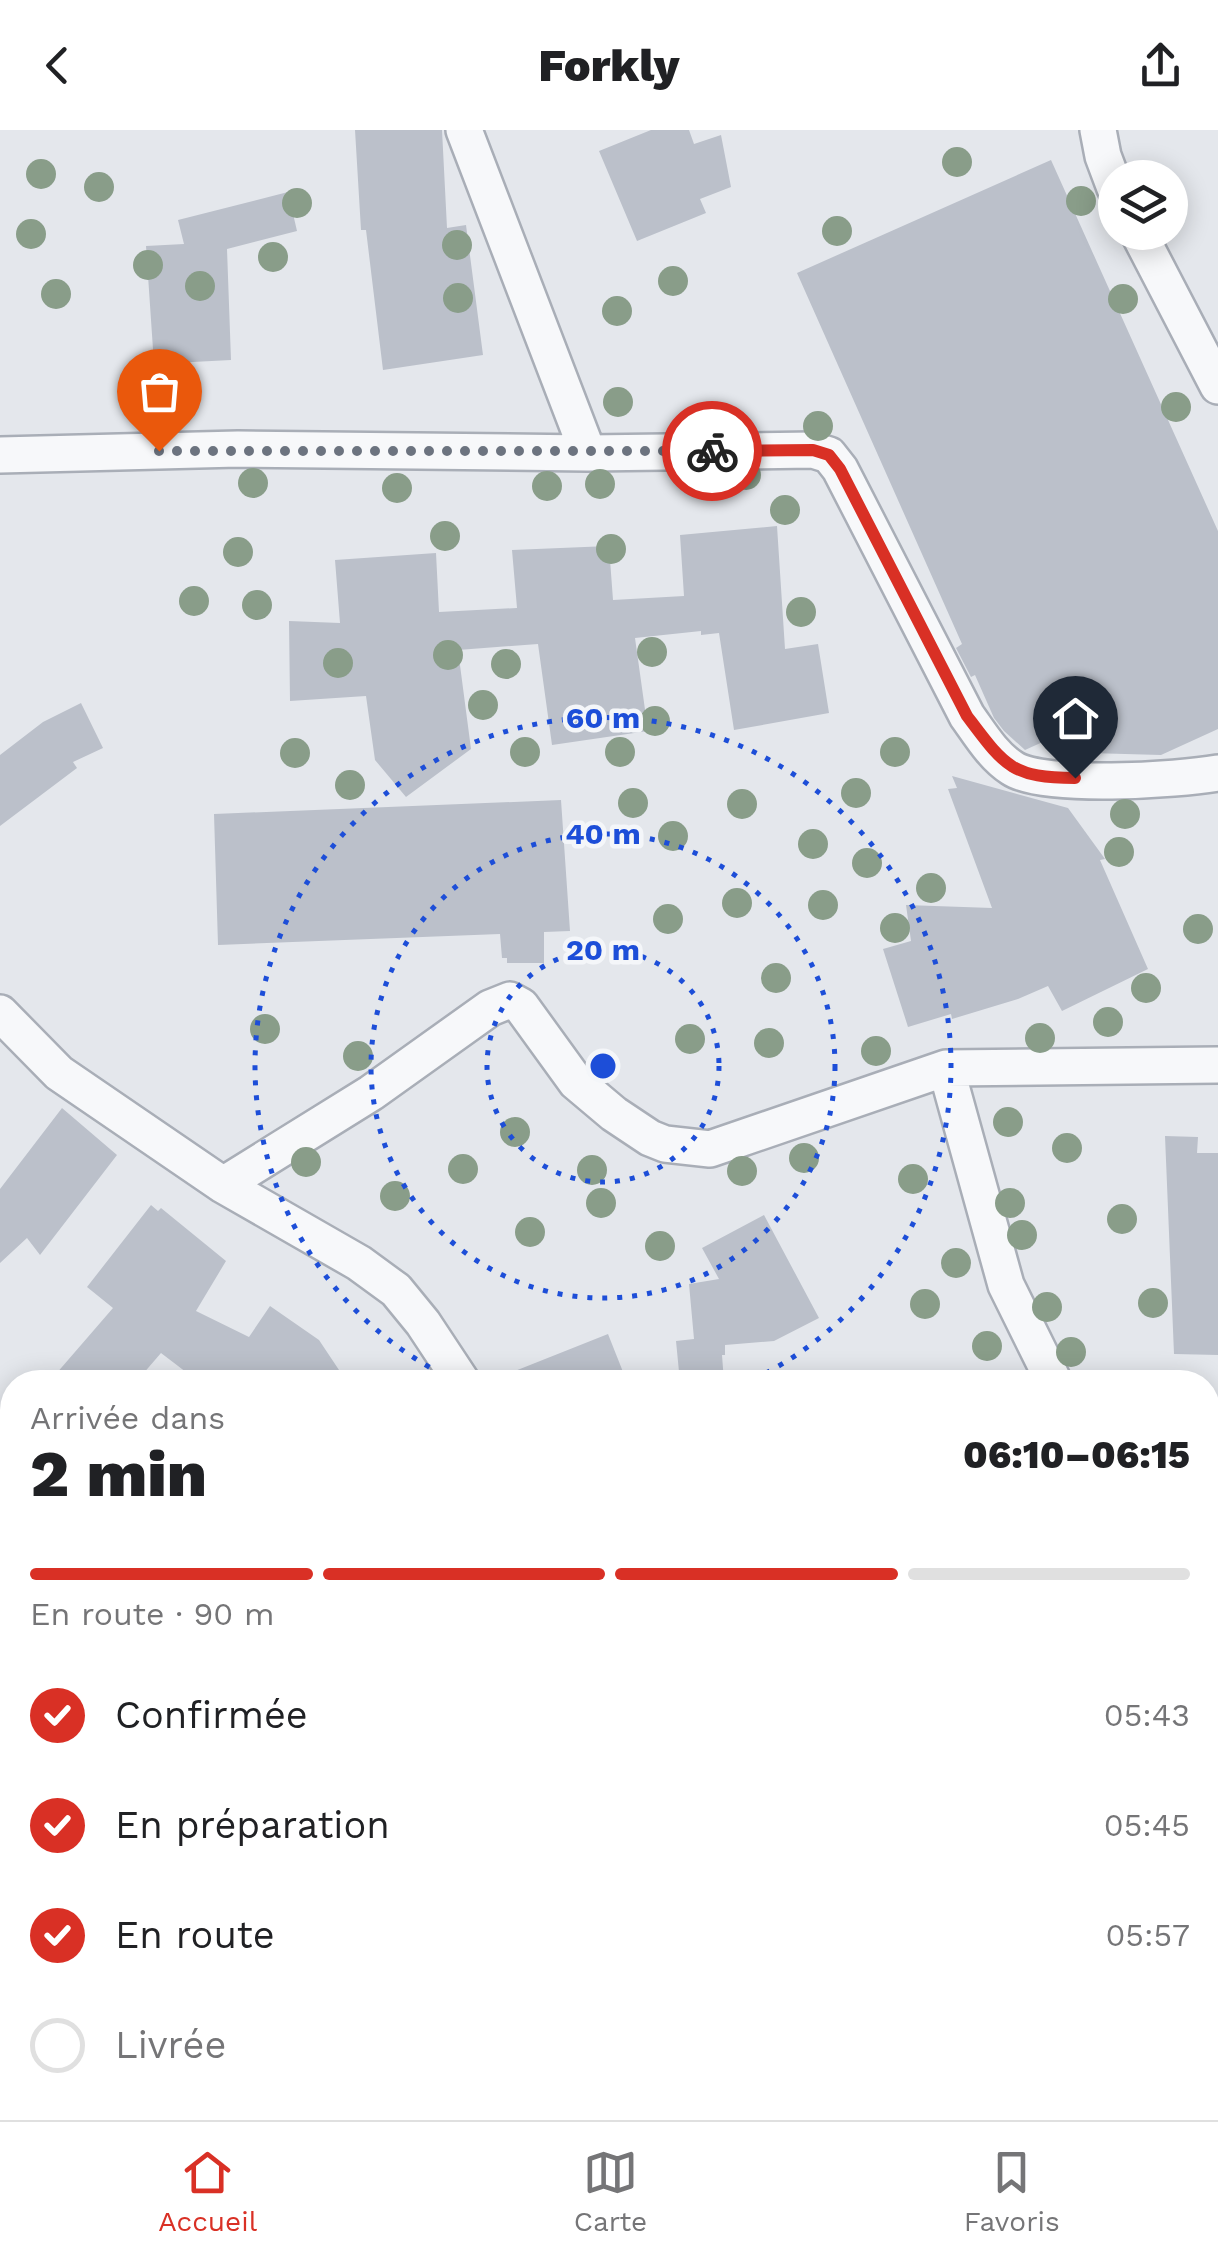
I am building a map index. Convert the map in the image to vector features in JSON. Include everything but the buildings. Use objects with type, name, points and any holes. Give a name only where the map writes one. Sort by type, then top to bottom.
[{"type":"street","points":[[464,130],[588,453]]},
{"type":"street","points":[[1098,130],[1104,160]]},
{"type":"street","points":[[1147,250],[1218,386]]},
{"type":"street","points":[[0,455],[238,449],[588,453],[813,450],[829,455],[840,469],[967,716],[993,751],[1014,770],[1039,778],[1183,779],[1218,773]]},
{"type":"street","points":[[223,1185],[371,1093],[490,1008],[510,1000],[521,1006],[576,1082],[614,1114],[650,1138],[710,1150],[946,1068],[1218,1066]]},
{"type":"street","points":[[0,1013],[58,1073],[223,1185],[360,1263],[396,1290],[454,1370]]},
{"type":"street","points":[[946,1068],[1006,1285],[1048,1370]]},
{"type":"way so far","points":[[159,451],[712,451]]},
{"type":"route","points":[[712,451],[813,450],[829,455],[840,469],[967,716],[993,751],[1014,770],[1039,778],[1075,778]]}]
